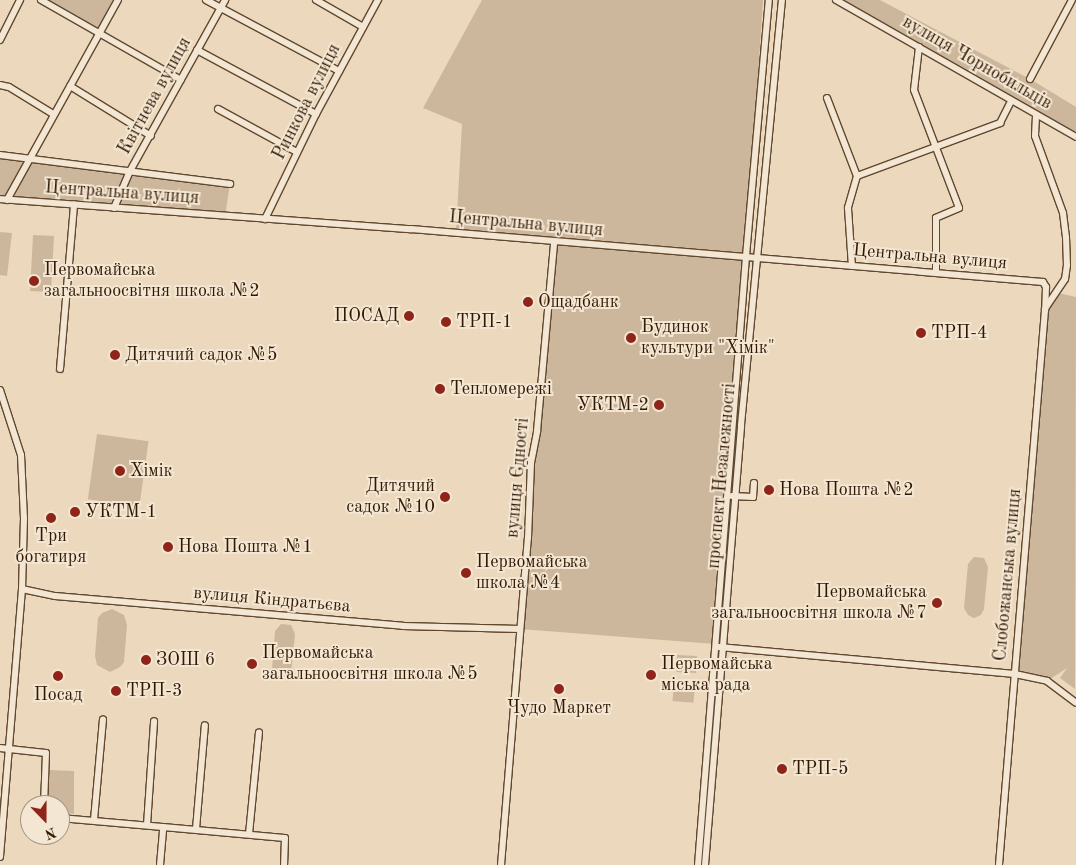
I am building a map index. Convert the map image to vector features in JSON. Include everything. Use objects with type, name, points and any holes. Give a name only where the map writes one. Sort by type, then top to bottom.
[{"type":"street","points":[[0,40],[20,0]]},
{"type":"street","points":[[41,0],[181,80]]},
{"type":"street","points":[[3,200],[32,157],[53,114],[118,0]]},
{"type":"street","points":[[206,0],[339,71]]},
{"type":"street","name":"Квітнева вулиця","points":[[114,208],[130,171],[225,0]]},
{"type":"street","points":[[316,0],[363,27]]},
{"type":"street","name":"Ринкова вулиця","points":[[265,219],[316,114],[378,0]]},
{"type":"street","name":"проспект Незалежності","points":[[698,865],[746,256],[769,0]]},
{"type":"street","name":"проспект Незалежності","points":[[705,865],[735,496],[782,0]]},
{"type":"street","name":"вулиця Чорнобильців","points":[[836,0],[1076,138]]},
{"type":"street","points":[[1030,79],[1072,0]]},
{"type":"street","points":[[919,47],[914,90],[958,208],[936,218],[936,272]]},
{"type":"street","points":[[197,50],[316,114]]},
{"type":"street","points":[[0,85],[9,87],[53,114]]},
{"type":"street","points":[[70,86],[151,136]]},
{"type":"street","points":[[827,98],[856,176],[848,208],[852,266]]},
{"type":"street","points":[[856,176],[1000,123],[1011,101]]},
{"type":"street","points":[[218,109],[297,152]]},
{"type":"street","points":[[1036,116],[1035,136],[1060,203],[1066,228],[1068,265],[1065,279],[1045,310]]},
{"type":"street","points":[[0,155],[32,157],[230,184]]},
{"type":"street","name":"Центральна вулиця","points":[[3,200],[758,257],[1039,281],[1043,282],[1046,287]]},
{"type":"street","points":[[60,369],[74,205]]},
{"type":"street","name":"вулиця Єдності","points":[[501,865],[528,538],[531,464],[537,430],[554,243]]},
{"type":"street","name":"Слобожанська вулиця","points":[[999,865],[1046,287]]},
{"type":"street","points":[[0,390],[20,455],[24,518],[22,589],[0,857]]},
{"type":"street","points":[[728,496],[753,497],[754,483]]},
{"type":"street","name":"вулиця Кіндратьєва","points":[[22,589],[55,596],[397,626],[520,629]]},
{"type":"street","points":[[715,646],[1015,674],[1047,681],[1076,703]]},
{"type":"street","points":[[94,820],[103,719]]},
{"type":"street","points":[[147,825],[154,722]]},
{"type":"street","points":[[196,830],[205,725]]},
{"type":"street","points":[[249,834],[258,732]]},
{"type":"street","points":[[0,748],[46,753],[44,795]]},
{"type":"street","points":[[70,819],[285,838],[284,865]]},
{"type":"street","points":[[160,865],[162,826]]},
{"type":"shaded area","points":[[41,0],[118,0],[99,33]]},
{"type":"shaded area","points":[[482,0],[763,0],[746,256],[715,644],[520,629],[554,243],[456,232],[462,124],[423,108]]},
{"type":"shaded area","points":[[836,0],[880,0],[1030,79],[1076,107],[1076,137]]},
{"type":"shaded area","points":[[0,155],[230,184],[225,216],[0,199]]},
{"type":"shaded area","points":[[0,232],[12,233],[7,276],[0,275]]},
{"type":"shaded area","points":[[33,235],[54,236],[51,292],[30,291]]},
{"type":"shaded area","points":[[1058,293],[1076,297],[1075,689],[1060,678],[1067,668],[1047,681],[1015,674],[1045,310]]},
{"type":"shaded area","name":"Хімік","points":[[97,434],[148,441],[139,507],[88,499]]},
{"type":"shaded area","points":[[974,557],[984,558],[988,567],[984,609],[981,615],[974,618],[968,615],[964,608],[968,564]]},
{"type":"shaded area","points":[[112,609],[124,615],[127,625],[124,662],[120,667],[110,672],[97,665],[95,656],[98,618],[102,613]]},
{"type":"shaded area","points":[[281,624],[291,625],[295,634],[291,674],[281,681],[274,676],[272,670],[275,631]]},
{"type":"shaded area","points":[[677,655],[697,656],[696,673],[676,672]]},
{"type":"shaded area","points":[[674,684],[695,686],[693,703],[673,701]]},
{"type":"shaded area","points":[[49,770],[74,771],[74,814],[70,814],[70,795],[48,795]]},
{"type":"place","name":"Первомайська загальноосвітня школа №2","points":[[34,281]]},
{"type":"place","name":"Ощадбанк","points":[[528,302]]},
{"type":"place","name":"ПОСАД","points":[[409,316]]},
{"type":"place","name":"ТРП-1","points":[[446,322]]},
{"type":"place","name":"ТРП-4","points":[[921,333]]},
{"type":"place","name":"Будинок культури \"Хімік\"","points":[[631,338]]},
{"type":"place","name":"Дитячий садок №5","points":[[115,355]]},
{"type":"place","name":"Тепломережі","points":[[440,389]]},
{"type":"place","name":"УКТМ-2","points":[[659,405]]},
{"type":"place","name":"Хімік","points":[[120,471]]},
{"type":"place","name":"Нова Пошта №2","points":[[769,490]]},
{"type":"place","name":"Дитячий садок №10","points":[[445,497]]},
{"type":"place","name":"УКТМ-1","points":[[75,512]]},
{"type":"place","name":"Три богатиря","points":[[51,518]]},
{"type":"place","name":"Нова Пошта №1","points":[[168,547]]},
{"type":"place","name":"Первомайська школа №4","points":[[466,573]]},
{"type":"place","name":"Первомайська загальноосвітня школа №7","points":[[937,603]]},
{"type":"place","name":"ЗОШ 6","points":[[146,660]]},
{"type":"place","name":"Первомайська загальноосвітня школа №5","points":[[252,664]]},
{"type":"place","name":"Первомайська мiська рада","points":[[651,675]]},
{"type":"place","name":"Посад","points":[[58,676]]},
{"type":"place","name":"Чудо Маркет","points":[[559,689]]},
{"type":"place","name":"ТРП-3","points":[[116,691]]},
{"type":"place","name":"ТРП-5","points":[[782,769]]}]
